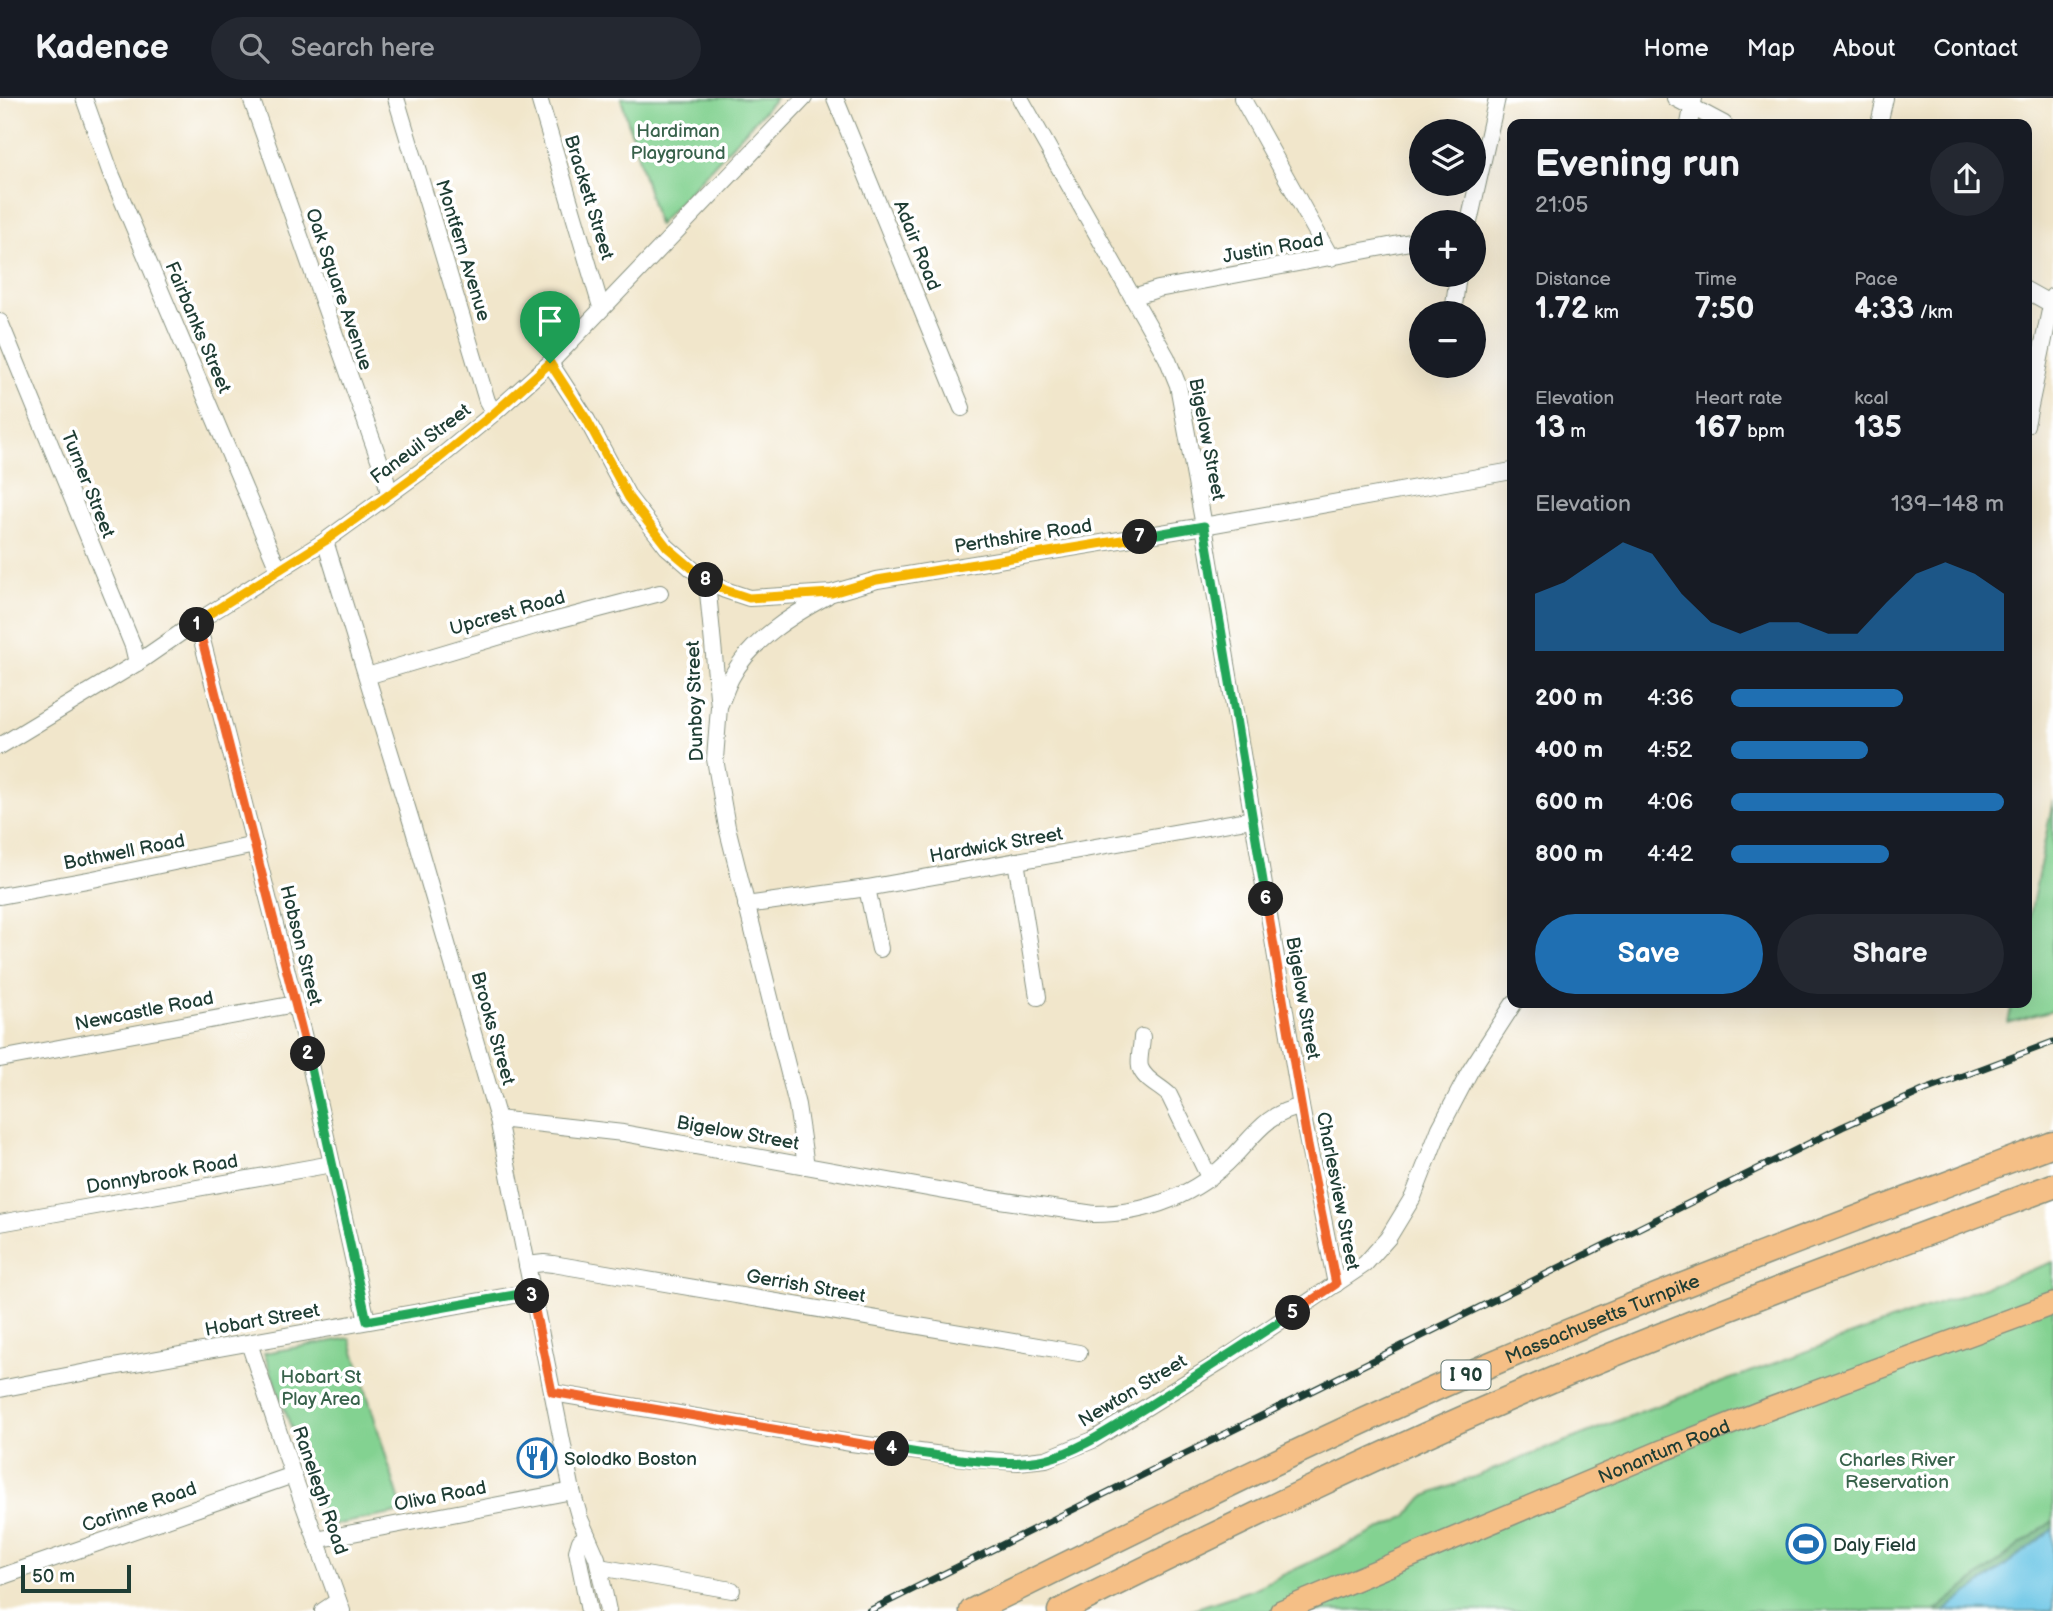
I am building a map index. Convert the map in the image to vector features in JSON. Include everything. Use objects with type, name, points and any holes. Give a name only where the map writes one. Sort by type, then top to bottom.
[{"type":"highway","name":"Massachusetts Turnpike","points":[[972,1611],[1292,1454],[1491,1364],[1691,1282],[2053,1144]]},
{"type":"highway","name":"Massachusetts Turnpike","points":[[1060,1611],[1328,1479],[1564,1375],[1768,1293],[2053,1186]]},
{"type":"main road","name":"Nonantum Road","points":[[1281,1611],[1652,1455],[2053,1304]]},
{"type":"street","name":"Fairbanks Street","points":[[85,98],[110,171],[278,570]]},
{"type":"street","name":"Oak Square Avenue","points":[[251,98],[385,476],[389,494]]},
{"type":"street","name":"Montfern Avenue","points":[[396,98],[487,401],[494,413]]},
{"type":"street","name":"Brackett Street","points":[[539,98],[601,307]]},
{"type":"street","name":"Faneuil Street","points":[[0,746],[137,663],[325,541],[438,459],[550,363],[804,98]]},
{"type":"street","name":"Adair Road","points":[[835,98],[961,408]]},
{"type":"street","name":"Bigelow Street","points":[[498,1119],[623,1133],[972,1196],[1094,1214],[1128,1212],[1160,1205],[1178,1197],[1209,1177],[1234,1156],[1261,1125],[1284,1111],[1301,1107],[1204,526],[1175,376],[1020,98]]},
{"type":"street","points":[[1242,98],[1331,258]]},
{"type":"street","points":[[1472,210],[1497,98]]},
{"type":"street","points":[[1675,98],[1693,102],[1717,119]]},
{"type":"street","points":[[1880,119],[1885,98]]},
{"type":"street","name":"Justin Road","points":[[1133,298],[1158,289],[1409,242]]},
{"type":"street","points":[[2032,292],[2052,300],[2032,396]]},
{"type":"street","name":"Turner Street","points":[[0,322],[133,646],[137,663]]},
{"type":"street","points":[[550,363],[587,420],[629,498],[667,547],[708,582]]},
{"type":"street","name":"Perthshire Road","points":[[708,582],[749,598],[832,593],[877,580],[1507,472]]},
{"type":"street","name":"Brooks Street","points":[[325,541],[459,980],[498,1119],[572,1491],[599,1567],[608,1611]]},
{"type":"street","name":"Dunboy Street","points":[[708,582],[719,707],[715,759],[727,827],[797,1105],[806,1166]]},
{"type":"street","name":"Upcrest Road","points":[[367,676],[538,625],[660,593]]},
{"type":"street","name":"Perthshire Road","points":[[719,707],[732,676],[757,644],[792,615],[832,593]]},
{"type":"street","name":"Hobson Street","points":[[195,623],[202,640],[295,1004],[367,1321]]},
{"type":"street","name":"Hardwick Street","points":[[746,905],[867,888],[1252,819]]},
{"type":"street","name":"Bothwell Road","points":[[0,896],[255,845]]},
{"type":"street","points":[[1016,862],[1038,998]]},
{"type":"street","points":[[867,888],[880,949]]},
{"type":"street","name":"Newcastle Road","points":[[0,1059],[295,1004]]},
{"type":"street","name":"Newton Street","points":[[552,1392],[851,1443],[973,1460],[1018,1462],[1046,1459],[1093,1440],[1220,1361],[1365,1264],[1388,1238],[1413,1196],[1440,1128],[1464,1082],[1511,1008]]},
{"type":"street","points":[[1142,1037],[1140,1066],[1147,1079],[1169,1095],[1209,1177]]},
{"type":"street","name":"Charlesview Street","points":[[1301,1107],[1336,1284]]},
{"type":"street","name":"Donnybrook Road","points":[[0,1223],[332,1164]]},
{"type":"street","name":"Gerrish Street","points":[[527,1265],[553,1264],[1079,1353]]},
{"type":"street","name":"Hobart Street","points":[[0,1389],[102,1368],[531,1292]]},
{"type":"street","name":"Ranelegh Road","points":[[249,1343],[340,1606]]},
{"type":"street","name":"Corinne Road","points":[[0,1577],[293,1475]]},
{"type":"street","name":"Oliva Road","points":[[317,1541],[572,1491]]},
{"type":"street","points":[[587,1535],[580,1541],[577,1551],[589,1611]]},
{"type":"street","points":[[599,1567],[733,1590]]},
{"type":"street","points":[[323,1611],[340,1606]]},
{"type":"green space","name":"Hardiman Playground","points":[[621,98],[776,98],[658,225]]},
{"type":"green space","points":[[2053,800],[2053,1010],[2008,1023],[2011,1008],[2032,1008],[2032,905]]},
{"type":"green space","name":"Charles River Reservation","points":[[2053,1262],[2053,1529],[1945,1611],[1187,1611],[1251,1590],[1406,1517],[1423,1497],[1648,1409]]},
{"type":"green space","name":"Hobart St Play Area","points":[[350,1338],[403,1512],[327,1526],[264,1353]]},
{"type":"green space","points":[[2053,1521],[2053,1529],[1945,1611],[1935,1611],[2018,1546]]},
{"type":"water","points":[[2053,1529],[2053,1611],[1945,1611]]},
{"type":"railway","points":[[869,1611],[1842,1127],[1925,1090],[2053,1042]]},
{"type":"place","name":"Solodko Boston","points":[[537,1458]]},
{"type":"place","name":"Daly Field","points":[[1806,1544]]},
{"type":"route","points":[[550,363],[587,420],[629,498],[667,547],[708,582],[749,598],[832,593],[877,580],[1204,526],[1301,1107],[1336,1284],[1220,1361],[1093,1440],[1046,1459],[1018,1462],[973,1460],[851,1443],[552,1392],[531,1292],[367,1321],[304,1038],[202,640],[195,623],[325,541],[438,459],[550,363]]}]
